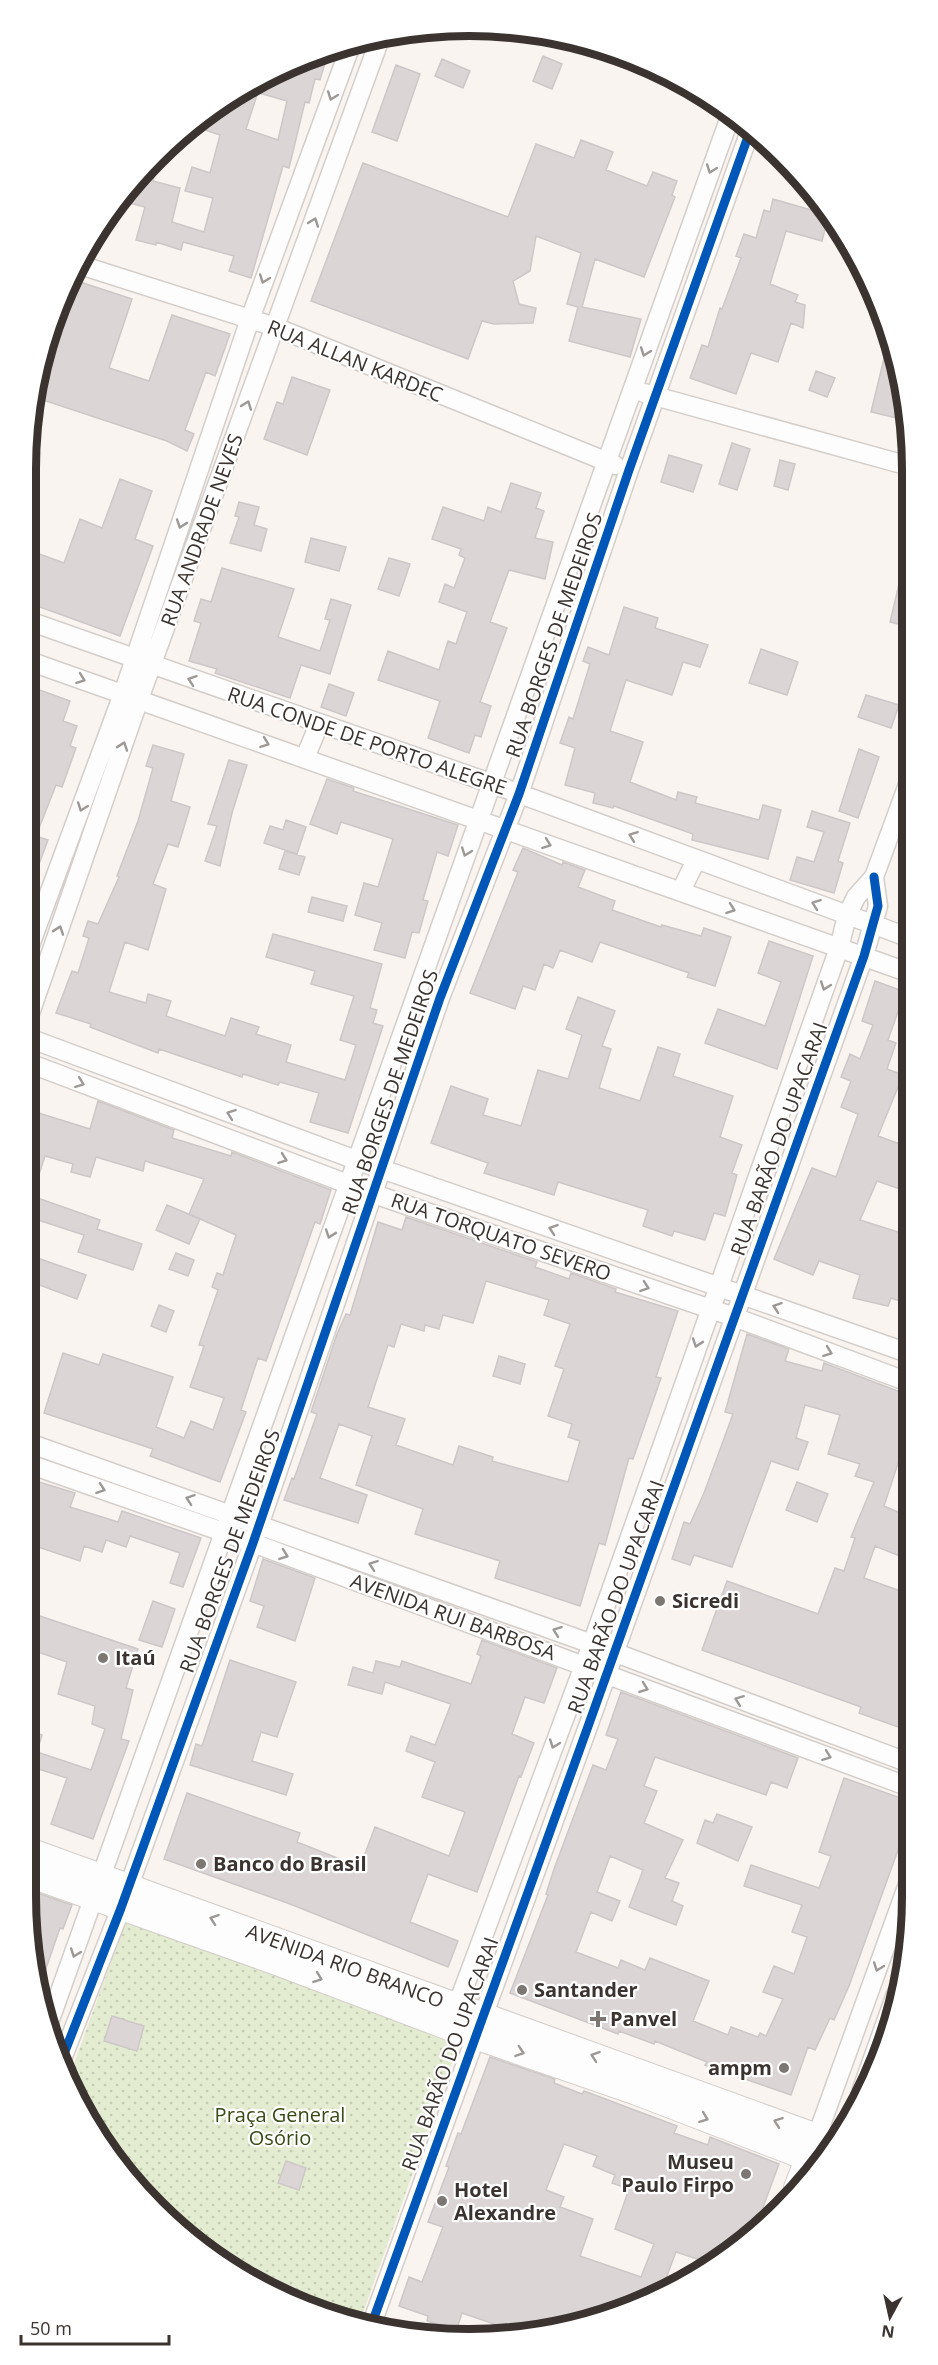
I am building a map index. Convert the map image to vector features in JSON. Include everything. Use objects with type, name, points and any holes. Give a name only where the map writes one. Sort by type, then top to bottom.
[{"type":"street","name":"RUA ANDRADE NEVES","points":[[36,929],[64,855],[131,697],[153,666],[377,46]]},
{"type":"street","name":"RUA ANDRADE NEVES","points":[[36,995],[82,862],[131,697],[135,659],[250,319],[348,54]]},
{"type":"street","name":"RUA BORGES DE MEDEIROS","points":[[52,2013],[195,1620],[478,819],[493,784],[605,461],[729,122]]},
{"type":"street","name":"RUA BORGES DE MEDEIROS","points":[[65,2051],[125,1898],[260,1524],[440,998],[519,794],[629,470],[748,138]]},
{"type":"street","name":"RUA ALLAN KARDEC","points":[[86,267],[275,327],[629,470]]},
{"type":"street","points":[[632,390],[902,464]]},
{"type":"street","points":[[194,484],[216,491]]},
{"type":"street","points":[[557,600],[581,611]]},
{"type":"street","name":"RUA CONDE DE PORTO ALEGRE","points":[[36,624],[493,784],[902,935]]},
{"type":"street","name":"RUA CONDE DE PORTO ALEGRE","points":[[36,664],[902,970]]},
{"type":"street","points":[[305,758],[319,724]]},
{"type":"street","name":"RUA BARÃO DO UPACARAI","points":[[453,2017],[592,1644],[839,948],[847,915],[856,897],[874,877],[902,801]]},
{"type":"street","points":[[64,855],[82,862]]},
{"type":"street","points":[[681,891],[696,860]]},
{"type":"street","name":"RUA BARÃO DO UPACARAI","points":[[374,2318],[616,1653],[741,1295],[864,956],[878,906],[874,877]]},
{"type":"street","points":[[36,951],[50,953]]},
{"type":"street","points":[[417,990],[440,998]]},
{"type":"street","name":"RUA TORQUATO SEVERO","points":[[36,1042],[356,1160],[902,1351]]},
{"type":"street","name":"RUA TORQUATO SEVERO","points":[[36,1066],[374,1194],[734,1317],[902,1380]]},
{"type":"street","points":[[385,1079],[410,1087]]},
{"type":"street","points":[[250,1146],[258,1124]]},
{"type":"street","points":[[776,1126],[801,1133]]},
{"type":"street","points":[[576,1263],[583,1240]]},
{"type":"street","name":"AVENIDA RUI BARBOSA","points":[[36,1445],[592,1644],[902,1760]]},
{"type":"street","points":[[64,1476],[70,1457]]},
{"type":"street","name":"AVENIDA RUI BARBOSA","points":[[36,1466],[226,1533],[902,1784]]},
{"type":"street","points":[[646,1488],[670,1498]]},
{"type":"street","points":[[621,1560],[645,1569]]},
{"type":"street","points":[[195,1620],[222,1629]]},
{"type":"street","points":[[769,1735],[777,1715]]},
{"type":"street","points":[[132,1795],[158,1807]]},
{"type":"street","name":"AVENIDA RIO BRANCO","points":[[36,1855],[98,1888],[820,2150]]},
{"type":"street","name":"AVENIDA RIO BRANCO","points":[[36,1875],[98,1888]]},
{"type":"street","points":[[820,2150],[849,2046],[902,1904]]},
{"type":"street","points":[[849,2046],[872,2054]]},
{"type":"green space","name":"Praça General Osório","points":[[126,1921],[459,2043],[362,2315],[330,2306],[277,2284],[252,2271],[205,2240],[163,2202],[125,2160],[94,2112],[72,2069]]},
{"type":"building","points":[[543,56],[562,64],[552,89],[533,81]]},
{"type":"building","points":[[442,59],[470,71],[463,88],[435,76]]},
{"type":"building","points":[[326,61],[320,80],[315,79],[309,103],[305,102],[289,168],[283,166],[251,278],[229,271],[234,256],[183,242],[181,250],[156,242],[156,245],[136,240],[145,207],[127,203],[154,173],[153,181],[180,188],[172,222],[204,232],[213,198],[185,191],[192,167],[210,173],[220,135],[201,129],[253,94],[257,95],[246,129],[278,140],[287,101],[259,93],[277,81]]},
{"type":"building","points":[[396,65],[420,74],[397,141],[372,132]]},
{"type":"building","points":[[581,140],[613,152],[606,170],[647,186],[653,172],[677,181],[672,195],[675,197],[644,277],[595,259],[582,307],[641,319],[630,357],[569,341],[578,307],[567,304],[581,253],[536,236],[530,271],[513,281],[519,304],[536,308],[533,323],[494,324],[482,321],[468,359],[311,301],[363,163],[508,217],[536,144],[574,158]]},
{"type":"building","points":[[773,199],[818,212],[826,224],[822,241],[786,231],[770,284],[798,295],[795,302],[805,305],[803,328],[791,323],[778,362],[751,353],[736,394],[690,378],[702,345],[708,347],[720,308],[722,309],[741,258],[736,256],[744,234],[756,238],[764,210],[770,212]]},
{"type":"building","points":[[79,282],[132,299],[109,368],[149,381],[172,315],[230,334],[215,376],[206,372],[185,430],[194,434],[187,451],[167,441],[42,400],[59,330]]},
{"type":"building","points":[[886,352],[894,385],[899,419],[871,412]]},
{"type":"building","points":[[816,371],[835,378],[827,397],[809,390]]},
{"type":"building","points":[[292,377],[330,390],[307,455],[264,439],[277,402],[283,404]]},
{"type":"building","points":[[732,443],[750,449],[737,490],[719,484]]},
{"type":"building","points":[[669,455],[702,465],[693,492],[661,482]]},
{"type":"building","points":[[780,460],[795,464],[788,490],[774,486]]},
{"type":"building","points":[[120,479],[152,491],[135,539],[153,546],[120,636],[36,606],[36,553],[64,563],[80,519],[102,528]]},
{"type":"building","points":[[511,483],[541,493],[536,508],[544,511],[535,538],[553,542],[545,579],[509,570],[490,622],[507,628],[480,702],[491,706],[481,737],[475,735],[469,753],[428,738],[440,701],[378,680],[388,651],[439,670],[448,641],[456,644],[467,612],[439,602],[445,584],[454,588],[465,558],[459,555],[461,549],[432,539],[443,507],[484,521],[488,507],[501,512]]},
{"type":"building","points":[[239,502],[259,507],[254,525],[267,529],[261,551],[230,543],[239,517],[235,516]]},
{"type":"building","points":[[311,538],[346,547],[339,571],[305,562]]},
{"type":"building","points":[[389,558],[410,564],[399,596],[378,589]]},
{"type":"building","points":[[222,568],[294,589],[278,637],[320,651],[330,620],[325,619],[331,599],[351,605],[330,674],[301,665],[290,698],[215,673],[217,669],[189,661],[201,623],[194,621],[201,599],[211,602]]},
{"type":"building","points":[[902,571],[902,625],[890,622]]},
{"type":"building","points":[[624,607],[658,618],[655,628],[708,645],[700,667],[683,662],[672,695],[626,680],[610,731],[643,742],[630,782],[676,800],[678,792],[697,797],[695,803],[759,820],[763,805],[781,810],[768,859],[692,840],[693,834],[614,806],[613,808],[593,803],[595,793],[565,785],[575,748],[560,743],[569,717],[573,719],[590,664],[583,661],[588,647],[609,655]]},
{"type":"building","points":[[761,649],[798,662],[787,695],[749,683]]},
{"type":"building","points":[[329,684],[354,693],[346,716],[321,707]]},
{"type":"building","points":[[36,689],[70,701],[63,721],[77,726],[70,746],[76,748],[62,787],[56,785],[36,836]]},
{"type":"building","points":[[866,695],[899,705],[891,728],[858,717]]},
{"type":"building","points":[[153,745],[184,754],[171,801],[190,807],[178,847],[168,844],[153,884],[166,889],[148,950],[125,942],[109,992],[146,1003],[148,994],[171,1001],[166,1016],[225,1036],[231,1018],[259,1027],[256,1034],[291,1045],[286,1062],[345,1080],[356,1045],[340,1040],[354,996],[311,984],[315,971],[266,957],[273,934],[382,964],[370,1008],[377,1010],[373,1023],[383,1026],[348,1133],[310,1122],[319,1093],[280,1082],[278,1085],[243,1074],[242,1077],[159,1049],[158,1053],[90,1027],[91,1024],[56,1013],[72,971],[78,973],[89,938],[83,936],[88,921],[98,924],[119,877],[117,876],[138,821],[153,768],[146,766]]},
{"type":"building","points":[[859,749],[879,757],[858,818],[839,811]]},
{"type":"building","points":[[229,760],[247,765],[232,813],[220,866],[205,861],[217,826],[208,824]]},
{"type":"building","points":[[327,779],[354,788],[353,791],[458,825],[448,856],[437,852],[423,900],[428,901],[419,933],[412,932],[405,958],[374,950],[382,923],[355,915],[364,883],[378,887],[393,839],[341,822],[337,834],[310,824]]},
{"type":"building","points":[[812,811],[850,823],[838,861],[843,863],[834,893],[790,880],[797,857],[814,862],[824,832],[807,827]]},
{"type":"building","points":[[286,820],[306,827],[297,854],[264,843],[270,826],[283,830]]},
{"type":"building","points":[[36,836],[48,840],[36,872]]},
{"type":"building","points":[[523,848],[562,865],[563,862],[585,870],[578,887],[615,901],[612,910],[661,927],[662,925],[701,936],[704,928],[731,937],[715,986],[687,977],[689,973],[600,942],[592,962],[560,950],[553,968],[544,964],[535,990],[523,986],[515,1009],[470,993],[518,872],[513,870]]},
{"type":"building","points":[[285,851],[305,857],[299,875],[279,869]]},
{"type":"building","points":[[312,897],[347,906],[343,921],[308,912]]},
{"type":"building","points":[[769,941],[813,956],[777,1069],[705,1043],[718,1009],[765,1026],[781,982],[758,973]]},
{"type":"building","points":[[875,981],[902,991],[902,1000],[888,1040],[896,1043],[887,1069],[902,1075],[902,1077],[878,1136],[902,1145],[902,1190],[877,1181],[860,1220],[902,1233],[902,1302],[891,1298],[888,1306],[853,1298],[860,1275],[819,1261],[813,1275],[774,1259],[812,1168],[836,1177],[858,1114],[841,1107],[851,1081],[841,1077],[850,1054],[860,1059],[873,1025],[862,1021]]},
{"type":"building","points":[[578,997],[615,1011],[602,1046],[611,1049],[599,1088],[640,1101],[658,1047],[680,1054],[673,1076],[733,1096],[720,1137],[742,1145],[732,1173],[737,1175],[725,1216],[714,1213],[705,1240],[674,1231],[672,1236],[643,1226],[648,1210],[558,1182],[554,1195],[484,1173],[488,1163],[431,1143],[451,1086],[488,1099],[483,1115],[521,1126],[538,1070],[568,1079],[582,1035],[566,1029]]},
{"type":"building","points":[[98,1101],[174,1130],[172,1138],[231,1156],[232,1152],[331,1190],[320,1224],[315,1222],[266,1361],[258,1358],[241,1410],[246,1412],[220,1482],[150,1456],[153,1449],[44,1413],[63,1353],[99,1365],[103,1354],[173,1377],[156,1427],[184,1438],[191,1421],[213,1430],[224,1398],[190,1387],[204,1346],[199,1345],[218,1290],[212,1287],[217,1273],[223,1275],[236,1235],[189,1214],[204,1179],[145,1161],[143,1171],[96,1157],[90,1177],[71,1172],[73,1164],[45,1156],[36,1184],[36,1112],[90,1129]]},
{"type":"building","points":[[36,1197],[100,1220],[97,1229],[142,1244],[133,1270],[78,1252],[84,1235],[38,1220],[36,1226]]},
{"type":"building","points":[[167,1205],[200,1219],[189,1244],[156,1230]]},
{"type":"building","points":[[406,1217],[537,1262],[535,1267],[569,1279],[571,1273],[616,1289],[615,1292],[678,1311],[656,1377],[661,1378],[633,1459],[629,1458],[605,1545],[599,1543],[580,1606],[495,1578],[500,1561],[415,1534],[423,1509],[356,1485],[372,1436],[339,1424],[320,1478],[367,1495],[358,1523],[284,1500],[292,1478],[294,1479],[317,1414],[311,1412],[337,1334],[346,1314],[350,1315],[378,1222],[402,1230]],"holes":[[[486,1281],[549,1300],[544,1315],[570,1324],[555,1366],[564,1369],[548,1416],[572,1424],[568,1437],[580,1441],[568,1482],[492,1461],[493,1457],[459,1446],[453,1465],[396,1445],[405,1419],[368,1407],[388,1345],[394,1347],[401,1324],[424,1331],[425,1325],[439,1329],[443,1315],[473,1323]]]},
{"type":"building","points":[[176,1253],[194,1260],[188,1276],[169,1269]]},
{"type":"building","points":[[36,1258],[86,1275],[77,1299],[36,1284]]},
{"type":"building","points":[[159,1305],[174,1311],[166,1332],[151,1326]]},
{"type":"building","points":[[747,1334],[789,1349],[785,1361],[822,1371],[824,1363],[902,1393],[902,1451],[884,1506],[902,1514],[902,1557],[875,1546],[864,1578],[902,1591],[902,1728],[859,1713],[861,1707],[702,1650],[727,1581],[818,1614],[835,1568],[844,1571],[855,1538],[851,1537],[874,1482],[855,1476],[860,1464],[828,1454],[840,1415],[805,1405],[796,1438],[808,1442],[798,1470],[771,1461],[732,1567],[694,1555],[690,1565],[672,1559],[684,1522],[690,1524],[704,1493],[733,1414],[725,1412]]},
{"type":"building","points":[[499,1356],[525,1364],[520,1384],[493,1376]]},
{"type":"building","points":[[36,1481],[75,1493],[70,1507],[118,1522],[122,1511],[201,1538],[183,1587],[170,1583],[180,1553],[130,1536],[126,1547],[106,1540],[102,1552],[84,1546],[80,1561],[36,1546]]},
{"type":"building","points":[[797,1482],[828,1494],[817,1522],[786,1510]]},
{"type":"building","points":[[263,1559],[315,1578],[295,1641],[257,1627],[264,1606],[250,1601]]},
{"type":"building","points":[[153,1601],[175,1609],[162,1647],[139,1640]]},
{"type":"building","points":[[36,1615],[138,1649],[126,1688],[133,1690],[121,1739],[129,1741],[93,1839],[51,1824],[67,1778],[36,1768],[36,1733],[42,1735],[37,1752],[91,1770],[105,1729],[92,1724],[95,1706],[58,1694],[67,1662],[36,1651]]},
{"type":"building","points":[[482,1640],[557,1668],[544,1703],[525,1697],[512,1734],[534,1743],[521,1777],[519,1776],[477,1892],[428,1874],[410,1922],[458,1941],[448,1967],[290,1904],[164,1859],[187,1793],[300,1833],[297,1842],[360,1867],[375,1827],[449,1856],[465,1812],[422,1797],[435,1762],[406,1751],[411,1736],[435,1745],[451,1704],[385,1682],[382,1694],[348,1685],[353,1667],[373,1673],[376,1661],[400,1667],[402,1661],[471,1684],[481,1656],[477,1654]]},
{"type":"building","points":[[230,1660],[296,1682],[277,1737],[261,1732],[252,1761],[293,1774],[286,1795],[190,1765],[196,1744],[202,1746]]},
{"type":"building","points":[[621,1692],[798,1758],[787,1788],[771,1782],[766,1795],[655,1757],[644,1786],[657,1791],[644,1823],[683,1840],[665,1878],[679,1883],[672,1901],[683,1906],[676,1925],[629,1907],[643,1870],[610,1856],[597,1892],[620,1901],[612,1921],[591,1912],[576,1952],[618,1968],[621,1960],[645,1970],[650,1958],[709,1981],[693,2021],[728,2035],[731,2027],[758,2037],[760,2033],[766,2036],[783,1999],[763,1992],[774,1966],[794,1974],[807,1937],[792,1932],[802,1905],[744,1886],[751,1865],[819,1888],[831,1856],[819,1852],[844,1778],[902,1798],[902,1839],[849,1986],[834,2020],[830,2018],[815,2050],[808,2047],[791,2095],[705,2065],[707,2062],[655,2041],[654,2044],[619,2031],[618,2034],[510,1993],[548,1895],[546,1894],[554,1869],[593,1765],[606,1770],[618,1739],[606,1735]]},
{"type":"building","points":[[717,1814],[752,1827],[738,1861],[697,1843],[705,1820],[713,1823]]},
{"type":"building","points":[[36,1892],[72,1905],[63,1929],[60,1928],[43,1976]]},
{"type":"building","points":[[112,2016],[144,2026],[137,2051],[104,2041]]},
{"type":"building","points":[[490,2057],[555,2079],[554,2083],[582,2094],[584,2091],[677,2126],[674,2133],[708,2145],[710,2137],[779,2164],[762,2210],[765,2211],[733,2240],[702,2261],[676,2252],[665,2282],[661,2284],[608,2306],[553,2321],[493,2328],[494,2324],[462,2313],[457,2329],[448,2328],[427,2321],[428,2316],[399,2306],[409,2277],[422,2282],[443,2227],[428,2222],[449,2167],[446,2166],[458,2133],[461,2134]],"holes":[[[564,2144],[597,2156],[593,2166],[615,2175],[612,2183],[629,2189],[615,2229],[654,2244],[641,2277],[580,2256],[593,2219],[560,2207],[564,2197],[546,2190]]]},
{"type":"building","points":[[286,2161],[306,2168],[299,2190],[278,2183]]},
{"type":"cycle path","points":[[65,2051],[121,1908],[253,1543],[440,998],[519,794],[629,470],[748,138]]},
{"type":"cycle path","points":[[374,2318],[864,956],[878,906],[874,877]]},
{"type":"place","name":"Sicredi","points":[[660,1601]]},
{"type":"place","name":"Itaú","points":[[103,1658]]},
{"type":"place","name":"Banco do Brasil","points":[[201,1864]]},
{"type":"place","name":"Santander","points":[[522,1990]]},
{"type":"place","name":"Panvel","points":[[598,2019]]},
{"type":"place","name":"ampm","points":[[784,2068]]},
{"type":"place","name":"Museu Paulo Firpo","points":[[746,2174]]},
{"type":"place","name":"Hotel Alexandre","points":[[442,2201]]}]
